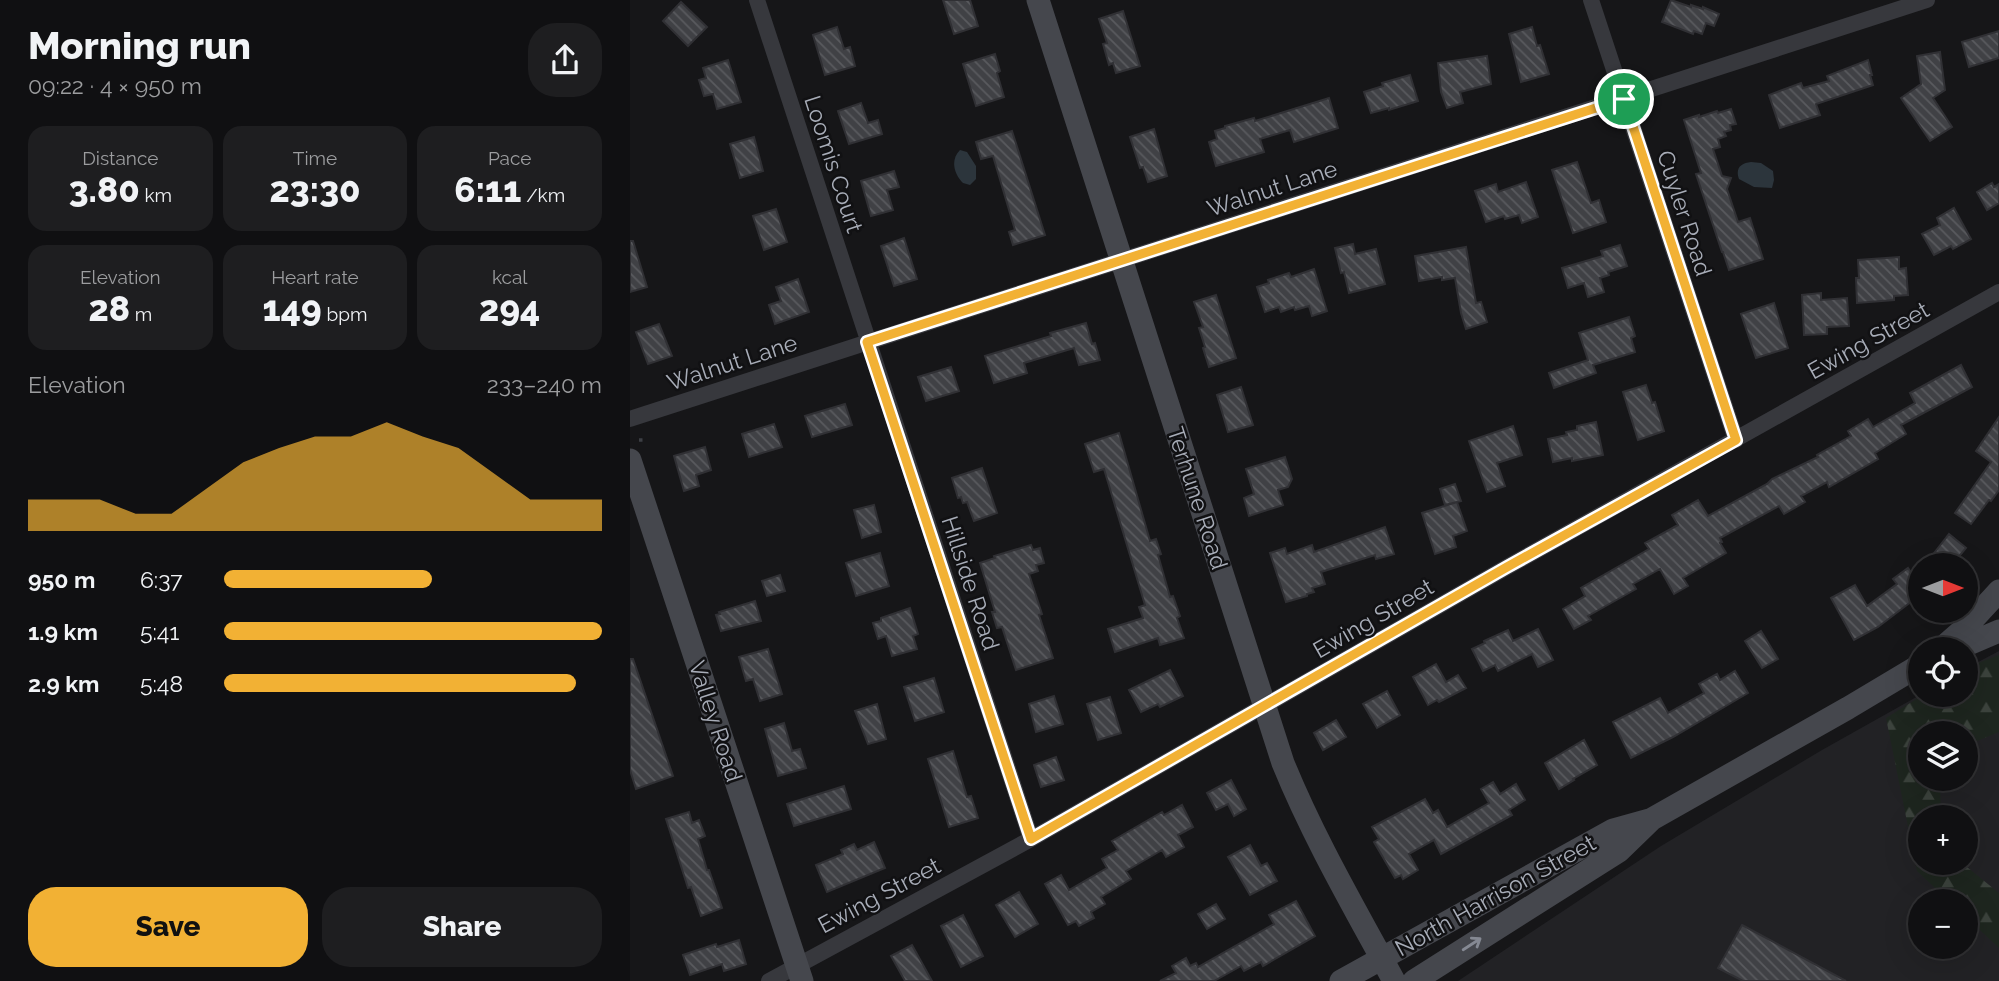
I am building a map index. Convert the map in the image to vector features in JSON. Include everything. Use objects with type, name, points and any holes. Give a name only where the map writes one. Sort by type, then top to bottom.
[{"type":"street","name":"Loomis Court","points":[[757,0],[867,342]]},
{"type":"street","name":"Terhune Road","points":[[1038,0],[1275,740],[1298,798],[1325,853],[1394,981]]},
{"type":"street","name":"Cuyler Road","points":[[1591,0],[1736,440]]},
{"type":"street","name":"Walnut Lane","points":[[630,419],[1927,0]]},
{"type":"street","name":"Ewing Street","points":[[769,981],[799,973],[1507,567],[1999,292]]},
{"type":"street","name":"Hillside Road","points":[[867,342],[1031,839]]},
{"type":"street","name":"Valley Road","points":[[638,447],[799,973]]},
{"type":"street","points":[[1955,637],[1999,591]]},
{"type":"street","points":[[1978,640],[1999,631]]},
{"type":"street","name":"North Harrison Street","points":[[1341,981],[1613,830],[1652,819],[1908,672]]},
{"type":"street","name":"North Harrison Street","points":[[1415,981],[1619,851],[1652,819]]},
{"type":"shaded area","points":[[960,150],[967,152],[976,166],[976,179],[970,185],[963,183],[955,171],[954,162]]},
{"type":"shaded area","points":[[1751,162],[1761,163],[1773,171],[1772,188],[1754,187],[1739,179],[1740,167]]},
{"type":"shaded area","points":[[1999,651],[1999,981],[1458,981],[1661,846],[1908,702],[1908,707],[1978,707],[1978,662]]},
{"type":"green space","points":[[1999,655],[1999,732],[1978,741],[1978,721],[1908,721],[1908,791],[1940,791],[1941,805],[1908,805],[1908,827],[1886,718],[1908,704],[1908,707],[1978,707],[1978,663]]},
{"type":"green space","points":[[1921,875],[1977,875],[1999,893],[1999,948],[1978,928],[1978,889],[1936,889]]},
{"type":"building","points":[[943,0],[970,0],[978,26],[954,34]]},
{"type":"building","points":[[1671,0],[1691,7],[1703,7],[1719,14],[1714,26],[1706,23],[1702,34],[1694,31],[1693,34],[1662,22]]},
{"type":"building","points":[[681,2],[707,27],[688,46],[663,21]]},
{"type":"building","points":[[1123,11],[1140,66],[1116,73],[1113,63],[1109,65],[1103,44],[1107,43],[1099,19]]},
{"type":"building","points":[[837,27],[844,49],[850,47],[855,66],[825,75],[813,35]]},
{"type":"building","points":[[1532,27],[1549,74],[1521,82],[1509,34]]},
{"type":"building","points":[[1999,31],[1999,58],[1969,67],[1962,42]]},
{"type":"building","points":[[1940,52],[1945,90],[1933,98],[1952,127],[1930,141],[1901,98],[1921,84],[1917,56]]},
{"type":"building","points":[[995,54],[1004,97],[976,106],[963,64]]},
{"type":"building","points":[[1487,56],[1491,84],[1460,92],[1463,103],[1447,108],[1441,92],[1438,63]]},
{"type":"building","points":[[728,60],[741,102],[717,109],[713,94],[704,96],[699,80],[706,78],[703,68]]},
{"type":"building","points":[[1868,60],[1873,85],[1816,104],[1820,115],[1780,128],[1769,95],[1801,83],[1803,88],[1829,81],[1827,76]]},
{"type":"building","points":[[1410,75],[1418,101],[1371,113],[1364,92],[1383,86],[1382,83]]},
{"type":"building","points":[[1329,98],[1338,128],[1294,142],[1290,130],[1260,139],[1264,152],[1216,166],[1209,142],[1217,139],[1215,131]]},
{"type":"building","points":[[861,103],[868,123],[878,120],[882,134],[849,144],[838,111]]},
{"type":"building","points":[[1731,109],[1736,124],[1730,125],[1731,130],[1724,132],[1726,136],[1718,139],[1720,147],[1713,149],[1722,176],[1731,178],[1727,189],[1738,222],[1750,218],[1763,259],[1729,270],[1696,174],[1701,173],[1684,120]]},
{"type":"building","points":[[1154,129],[1167,176],[1148,182],[1143,167],[1140,168],[1130,137]]},
{"type":"building","points":[[1012,131],[1045,235],[1013,245],[1009,232],[1015,230],[993,156],[981,159],[976,142]]},
{"type":"building","points":[[754,137],[763,171],[740,178],[730,144]]},
{"type":"building","points":[[1577,162],[1591,203],[1599,200],[1606,222],[1573,233],[1552,170]]},
{"type":"building","points":[[894,171],[899,187],[887,190],[893,210],[871,216],[861,181]]},
{"type":"building","points":[[1526,182],[1538,217],[1522,223],[1519,215],[1505,219],[1504,216],[1486,222],[1475,191],[1496,184],[1498,192]]},
{"type":"building","points":[[1992,183],[1994,187],[1999,184],[1999,203],[1987,210],[1977,192]]},
{"type":"building","points":[[1954,208],[1971,239],[1934,255],[1922,234],[1940,225],[1937,218]]},
{"type":"building","points":[[776,209],[787,242],[764,250],[753,216]]},
{"type":"building","points":[[904,238],[917,279],[894,286],[881,246]]},
{"type":"building","points":[[630,241],[633,241],[647,287],[630,292]]},
{"type":"building","points":[[1353,244],[1355,254],[1376,249],[1385,284],[1349,293],[1335,248]]},
{"type":"building","points":[[1620,245],[1627,266],[1608,272],[1609,275],[1600,278],[1604,292],[1588,297],[1584,283],[1568,288],[1562,268],[1603,256],[1601,251]]},
{"type":"building","points":[[1466,247],[1476,303],[1481,302],[1487,322],[1466,329],[1455,278],[1419,281],[1415,256]]},
{"type":"building","points":[[1899,257],[1899,269],[1906,268],[1908,295],[1894,296],[1894,300],[1857,303],[1858,260]]},
{"type":"building","points":[[1314,269],[1327,311],[1312,316],[1309,306],[1295,310],[1294,307],[1281,312],[1279,307],[1265,312],[1257,287],[1289,273],[1291,277]]},
{"type":"building","points":[[798,279],[809,312],[775,324],[769,305],[781,301],[776,287]]},
{"type":"building","points":[[1821,293],[1821,300],[1847,298],[1849,326],[1827,327],[1827,334],[1804,335],[1802,295]]},
{"type":"building","points":[[1216,295],[1236,358],[1209,367],[1199,328],[1203,327],[1194,302]]},
{"type":"building","points":[[1774,303],[1788,348],[1756,358],[1741,314]]},
{"type":"building","points":[[1629,317],[1635,336],[1631,338],[1635,352],[1593,365],[1596,373],[1554,388],[1549,373],[1588,360],[1579,333]]},
{"type":"building","points":[[1086,323],[1100,360],[1079,365],[1074,348],[1024,363],[1027,373],[994,383],[985,356]]},
{"type":"building","points":[[659,324],[672,356],[648,364],[636,332]]},
{"type":"building","points":[[1961,365],[1972,387],[1901,425],[1906,434],[1875,453],[1878,459],[1829,487],[1827,482],[1801,496],[1805,502],[1784,514],[1779,506],[1720,538],[1726,553],[1683,578],[1688,586],[1674,594],[1660,569],[1633,584],[1636,589],[1588,616],[1591,620],[1574,629],[1563,609],[1585,596],[1581,588],[1649,549],[1645,543],[1678,525],[1672,515],[1698,500],[1708,516],[1772,479],[1818,457],[1817,455],[1851,436],[1848,431],[1868,419],[1873,427],[1915,403],[1910,393]]},
{"type":"building","points":[[951,367],[959,391],[926,401],[918,377]]},
{"type":"building","points":[[1646,385],[1652,403],[1655,402],[1664,431],[1638,440],[1623,392]]},
{"type":"building","points":[[1241,387],[1253,425],[1228,432],[1217,395]]},
{"type":"building","points":[[845,404],[852,425],[812,437],[805,416]]},
{"type":"building","points":[[1999,417],[1999,490],[1971,524],[1955,513],[1991,462],[1976,451]]},
{"type":"building","points":[[1596,422],[1603,455],[1553,462],[1548,439],[1567,435],[1566,432],[1577,430],[1577,426]]},
{"type":"building","points":[[774,424],[782,447],[749,457],[742,434]]},
{"type":"building","points":[[1513,426],[1522,455],[1497,463],[1505,486],[1487,492],[1469,441]]},
{"type":"building","points":[[1119,433],[1150,541],[1156,539],[1161,554],[1158,555],[1170,597],[1173,596],[1180,616],[1177,618],[1184,638],[1160,645],[1158,638],[1115,652],[1108,629],[1143,618],[1139,607],[1145,605],[1104,469],[1094,472],[1085,444]]},
{"type":"building","points":[[705,447],[711,470],[696,475],[699,486],[684,491],[674,456]]},
{"type":"building","points":[[1285,457],[1292,479],[1288,487],[1278,490],[1283,505],[1249,516],[1244,498],[1254,494],[1246,469]]},
{"type":"building","points":[[982,468],[997,513],[974,521],[967,502],[963,503],[961,497],[958,498],[952,478]]},
{"type":"building","points":[[1455,484],[1461,501],[1445,505],[1440,489]]},
{"type":"building","points":[[1457,502],[1467,531],[1453,536],[1456,547],[1435,554],[1422,513]]},
{"type":"building","points":[[874,505],[881,532],[862,538],[854,510]]},
{"type":"building","points":[[1385,527],[1394,554],[1376,559],[1375,555],[1321,572],[1325,584],[1312,588],[1314,592],[1307,596],[1286,602],[1270,553],[1285,548],[1287,554],[1312,545],[1314,552]]},
{"type":"building","points":[[1949,534],[1966,548],[1962,553],[1934,553]]},
{"type":"building","points":[[1031,545],[1033,550],[1040,548],[1044,563],[1036,565],[1038,571],[1029,574],[1053,658],[1016,670],[1002,627],[997,628],[992,612],[995,612],[980,563]]},
{"type":"building","points":[[880,553],[889,586],[856,596],[846,563]]},
{"type":"building","points":[[1908,568],[1908,604],[1878,627],[1854,640],[1831,598],[1855,585],[1867,606],[1897,584],[1893,579]]},
{"type":"building","points":[[780,575],[785,591],[767,596],[762,581]]},
{"type":"building","points":[[755,601],[761,621],[721,631],[716,615],[720,614],[719,612]]},
{"type":"building","points":[[910,608],[918,634],[913,636],[917,649],[892,656],[886,636],[878,639],[873,623]]},
{"type":"building","points":[[1538,629],[1553,660],[1538,667],[1532,654],[1498,671],[1495,665],[1483,671],[1472,649],[1508,630],[1513,641]]},
{"type":"building","points":[[1761,631],[1778,659],[1762,668],[1745,641]]},
{"type":"building","points":[[768,649],[782,694],[760,701],[753,679],[746,681],[739,657]]},
{"type":"building","points":[[630,659],[633,659],[673,776],[636,789],[630,770]]},
{"type":"building","points":[[1436,664],[1446,682],[1458,675],[1466,688],[1428,705],[1413,677]]},
{"type":"building","points":[[1170,670],[1183,696],[1141,712],[1129,690]]},
{"type":"building","points":[[1735,671],[1748,693],[1631,758],[1613,722],[1660,698],[1668,713],[1704,693],[1699,684],[1717,674],[1720,680]]},
{"type":"building","points":[[934,678],[944,712],[915,721],[904,687]]},
{"type":"building","points":[[1387,691],[1400,715],[1377,728],[1363,704]]},
{"type":"building","points":[[1054,696],[1063,724],[1036,732],[1029,704]]},
{"type":"building","points":[[1110,697],[1121,733],[1098,740],[1087,704]]},
{"type":"building","points":[[877,704],[886,739],[868,744],[855,711]]},
{"type":"building","points":[[1336,720],[1346,737],[1323,750],[1314,733]]},
{"type":"building","points":[[784,723],[792,751],[800,749],[806,768],[778,776],[765,729]]},
{"type":"building","points":[[1584,740],[1597,765],[1559,789],[1545,763]]},
{"type":"building","points":[[953,751],[967,797],[971,796],[978,818],[949,827],[928,759]]},
{"type":"building","points":[[1056,757],[1064,780],[1041,787],[1034,765]]},
{"type":"building","points":[[1231,780],[1246,809],[1234,816],[1228,804],[1216,810],[1207,793]]},
{"type":"building","points":[[1493,782],[1500,794],[1516,784],[1525,800],[1509,810],[1512,815],[1441,854],[1434,840],[1409,854],[1418,870],[1403,879],[1401,875],[1395,878],[1374,842],[1379,839],[1372,827],[1425,799],[1433,813],[1438,810],[1447,827],[1489,803],[1481,789]]},
{"type":"building","points":[[844,786],[851,809],[794,826],[787,804]]},
{"type":"building","points":[[1182,805],[1193,827],[1178,835],[1184,847],[1166,857],[1162,850],[1126,871],[1131,879],[1101,897],[1105,904],[1091,912],[1094,918],[1079,926],[1076,921],[1068,925],[1045,884],[1061,875],[1069,890],[1107,868],[1102,859],[1118,850],[1112,841],[1162,812],[1164,815]]},
{"type":"building","points":[[689,812],[692,823],[699,820],[705,836],[698,839],[722,908],[701,916],[691,887],[688,888],[666,819]]},
{"type":"building","points":[[874,842],[885,868],[827,892],[816,865],[843,854],[841,850],[854,844],[857,850]]},
{"type":"building","points":[[1250,845],[1261,866],[1267,863],[1277,881],[1250,895],[1228,857]]},
{"type":"building","points":[[1019,892],[1038,924],[1015,937],[996,905]]},
{"type":"building","points":[[1296,901],[1315,936],[1263,966],[1261,962],[1244,971],[1241,966],[1214,981],[1160,981],[1176,973],[1172,966],[1186,958],[1190,966],[1196,963],[1198,967],[1274,924],[1269,915]]},
{"type":"building","points":[[1216,904],[1225,919],[1207,929],[1198,914]]},
{"type":"building","points":[[963,915],[983,956],[961,967],[941,926]]},
{"type":"building","points":[[1742,925],[1846,981],[1743,981],[1718,968]]},
{"type":"building","points":[[739,940],[746,964],[724,971],[722,964],[690,975],[683,955]]},
{"type":"building","points":[[912,945],[932,981],[905,981],[891,956]]},
{"type":"route","points":[[1624,99],[1736,440],[1507,567],[1031,839],[867,342],[1624,99]]}]
